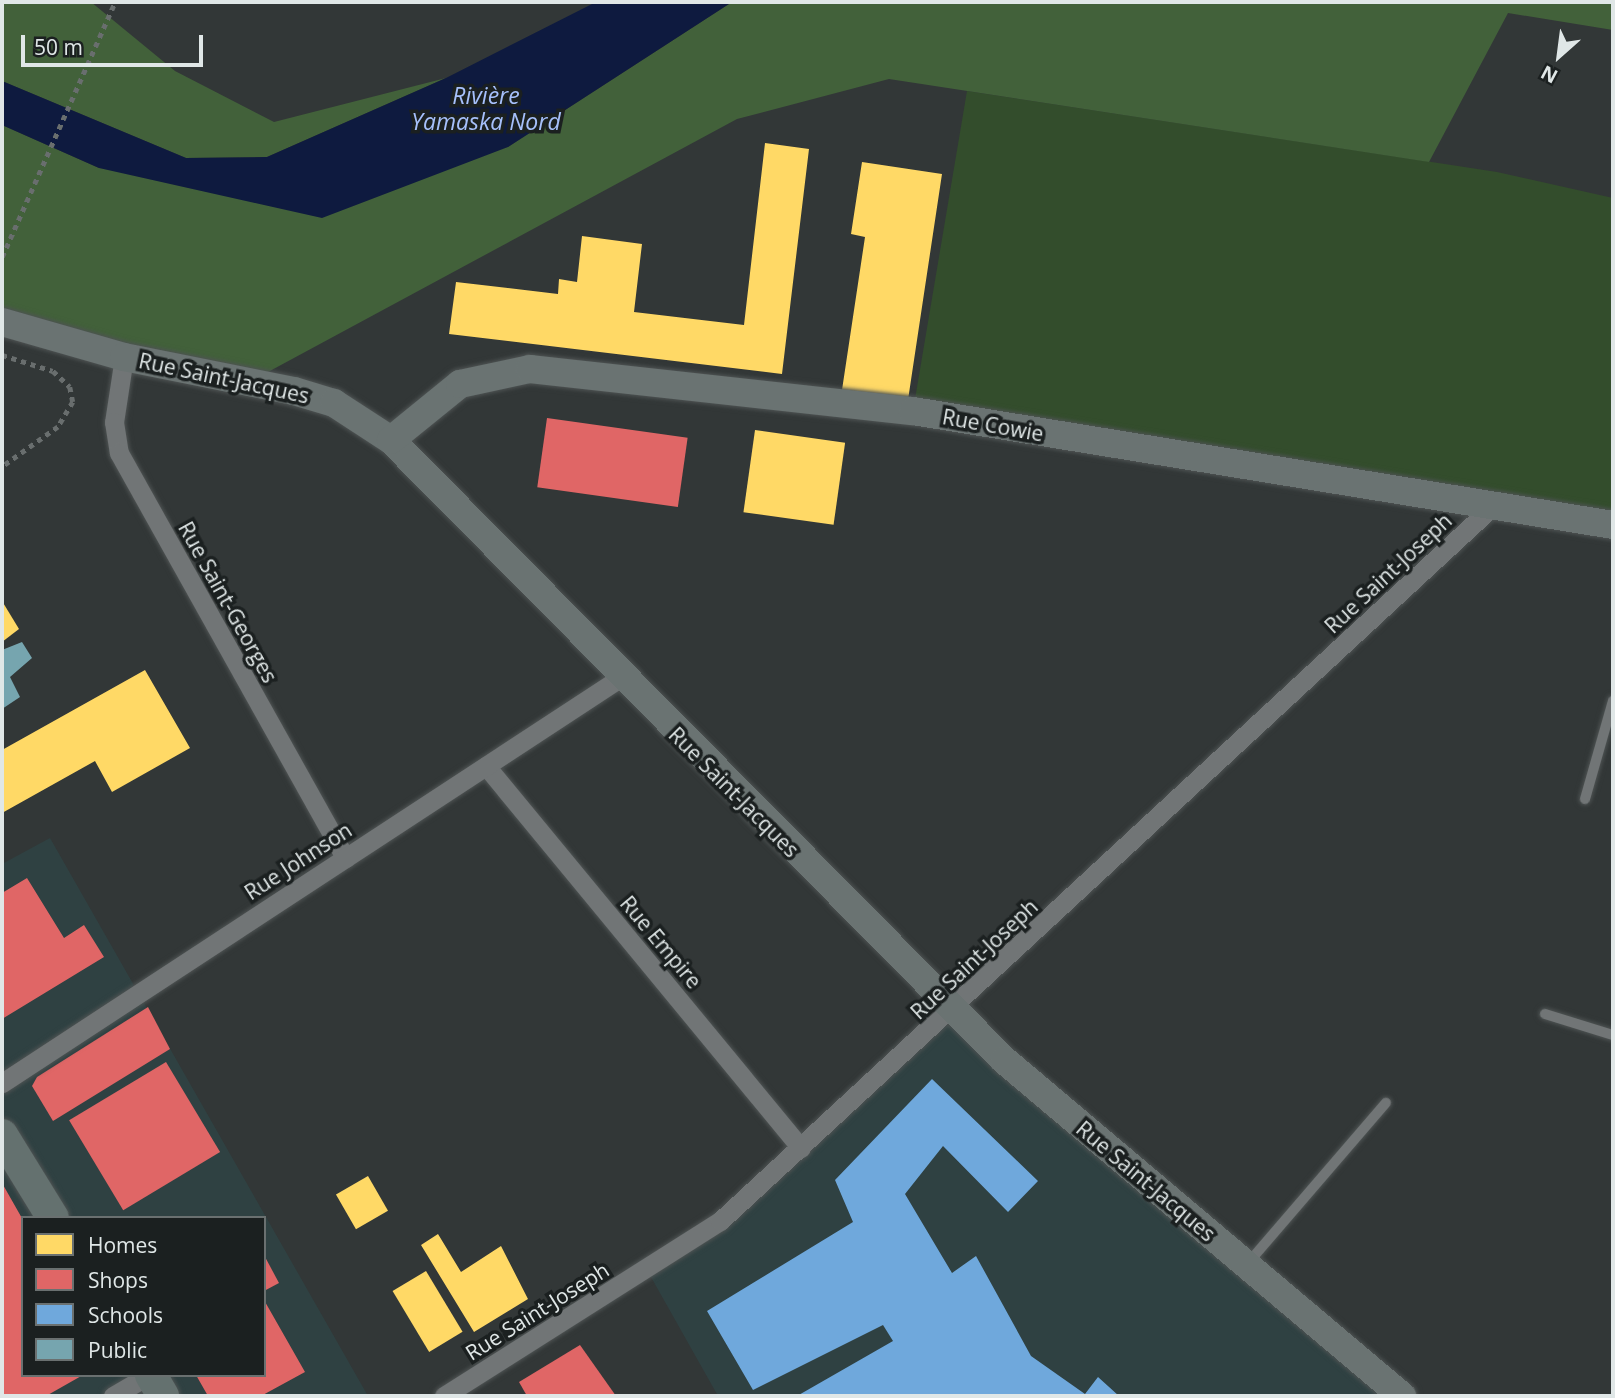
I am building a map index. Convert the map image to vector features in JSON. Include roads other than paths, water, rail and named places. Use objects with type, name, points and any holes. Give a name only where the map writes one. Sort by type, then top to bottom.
[{"type":"main road","name":"Rue Saint-Jacques","points":[[2,322],[124,357],[294,391],[334,403],[391,440],[620,678],[953,1010],[1246,1265],[1402,1396]]},
{"type":"main road","name":"Rue Cowie","points":[[391,440],[460,384],[530,369],[793,394],[1613,525]]},
{"type":"main road","points":[[2,1135],[52,1216]]},
{"type":"main road","points":[[151,1377],[163,1396]]},
{"type":"street","name":"Rue Saint-Georges","points":[[124,357],[114,422],[119,453],[345,858]]},
{"type":"street","name":"Rue Saint-Joseph","points":[[444,1396],[720,1221],[953,1010],[1494,505]]},
{"type":"street","name":"Rue Johnson","points":[[2,1083],[620,678]]},
{"type":"street","name":"Rue Empire","points":[[486,766],[801,1148]]},
{"type":"street","points":[[113,1396],[146,1377]]},
{"type":"lane","points":[[1585,799],[1613,701]]},
{"type":"lane","points":[[1545,1014],[1613,1035]]},
{"type":"lane","points":[[1246,1265],[1386,1103]]},
{"type":"water","name":"Rivière Yamaska Nord","points":[[596,2],[732,2],[508,147],[322,218],[99,168],[2,125],[2,81],[186,158],[267,157],[446,78]]}]
